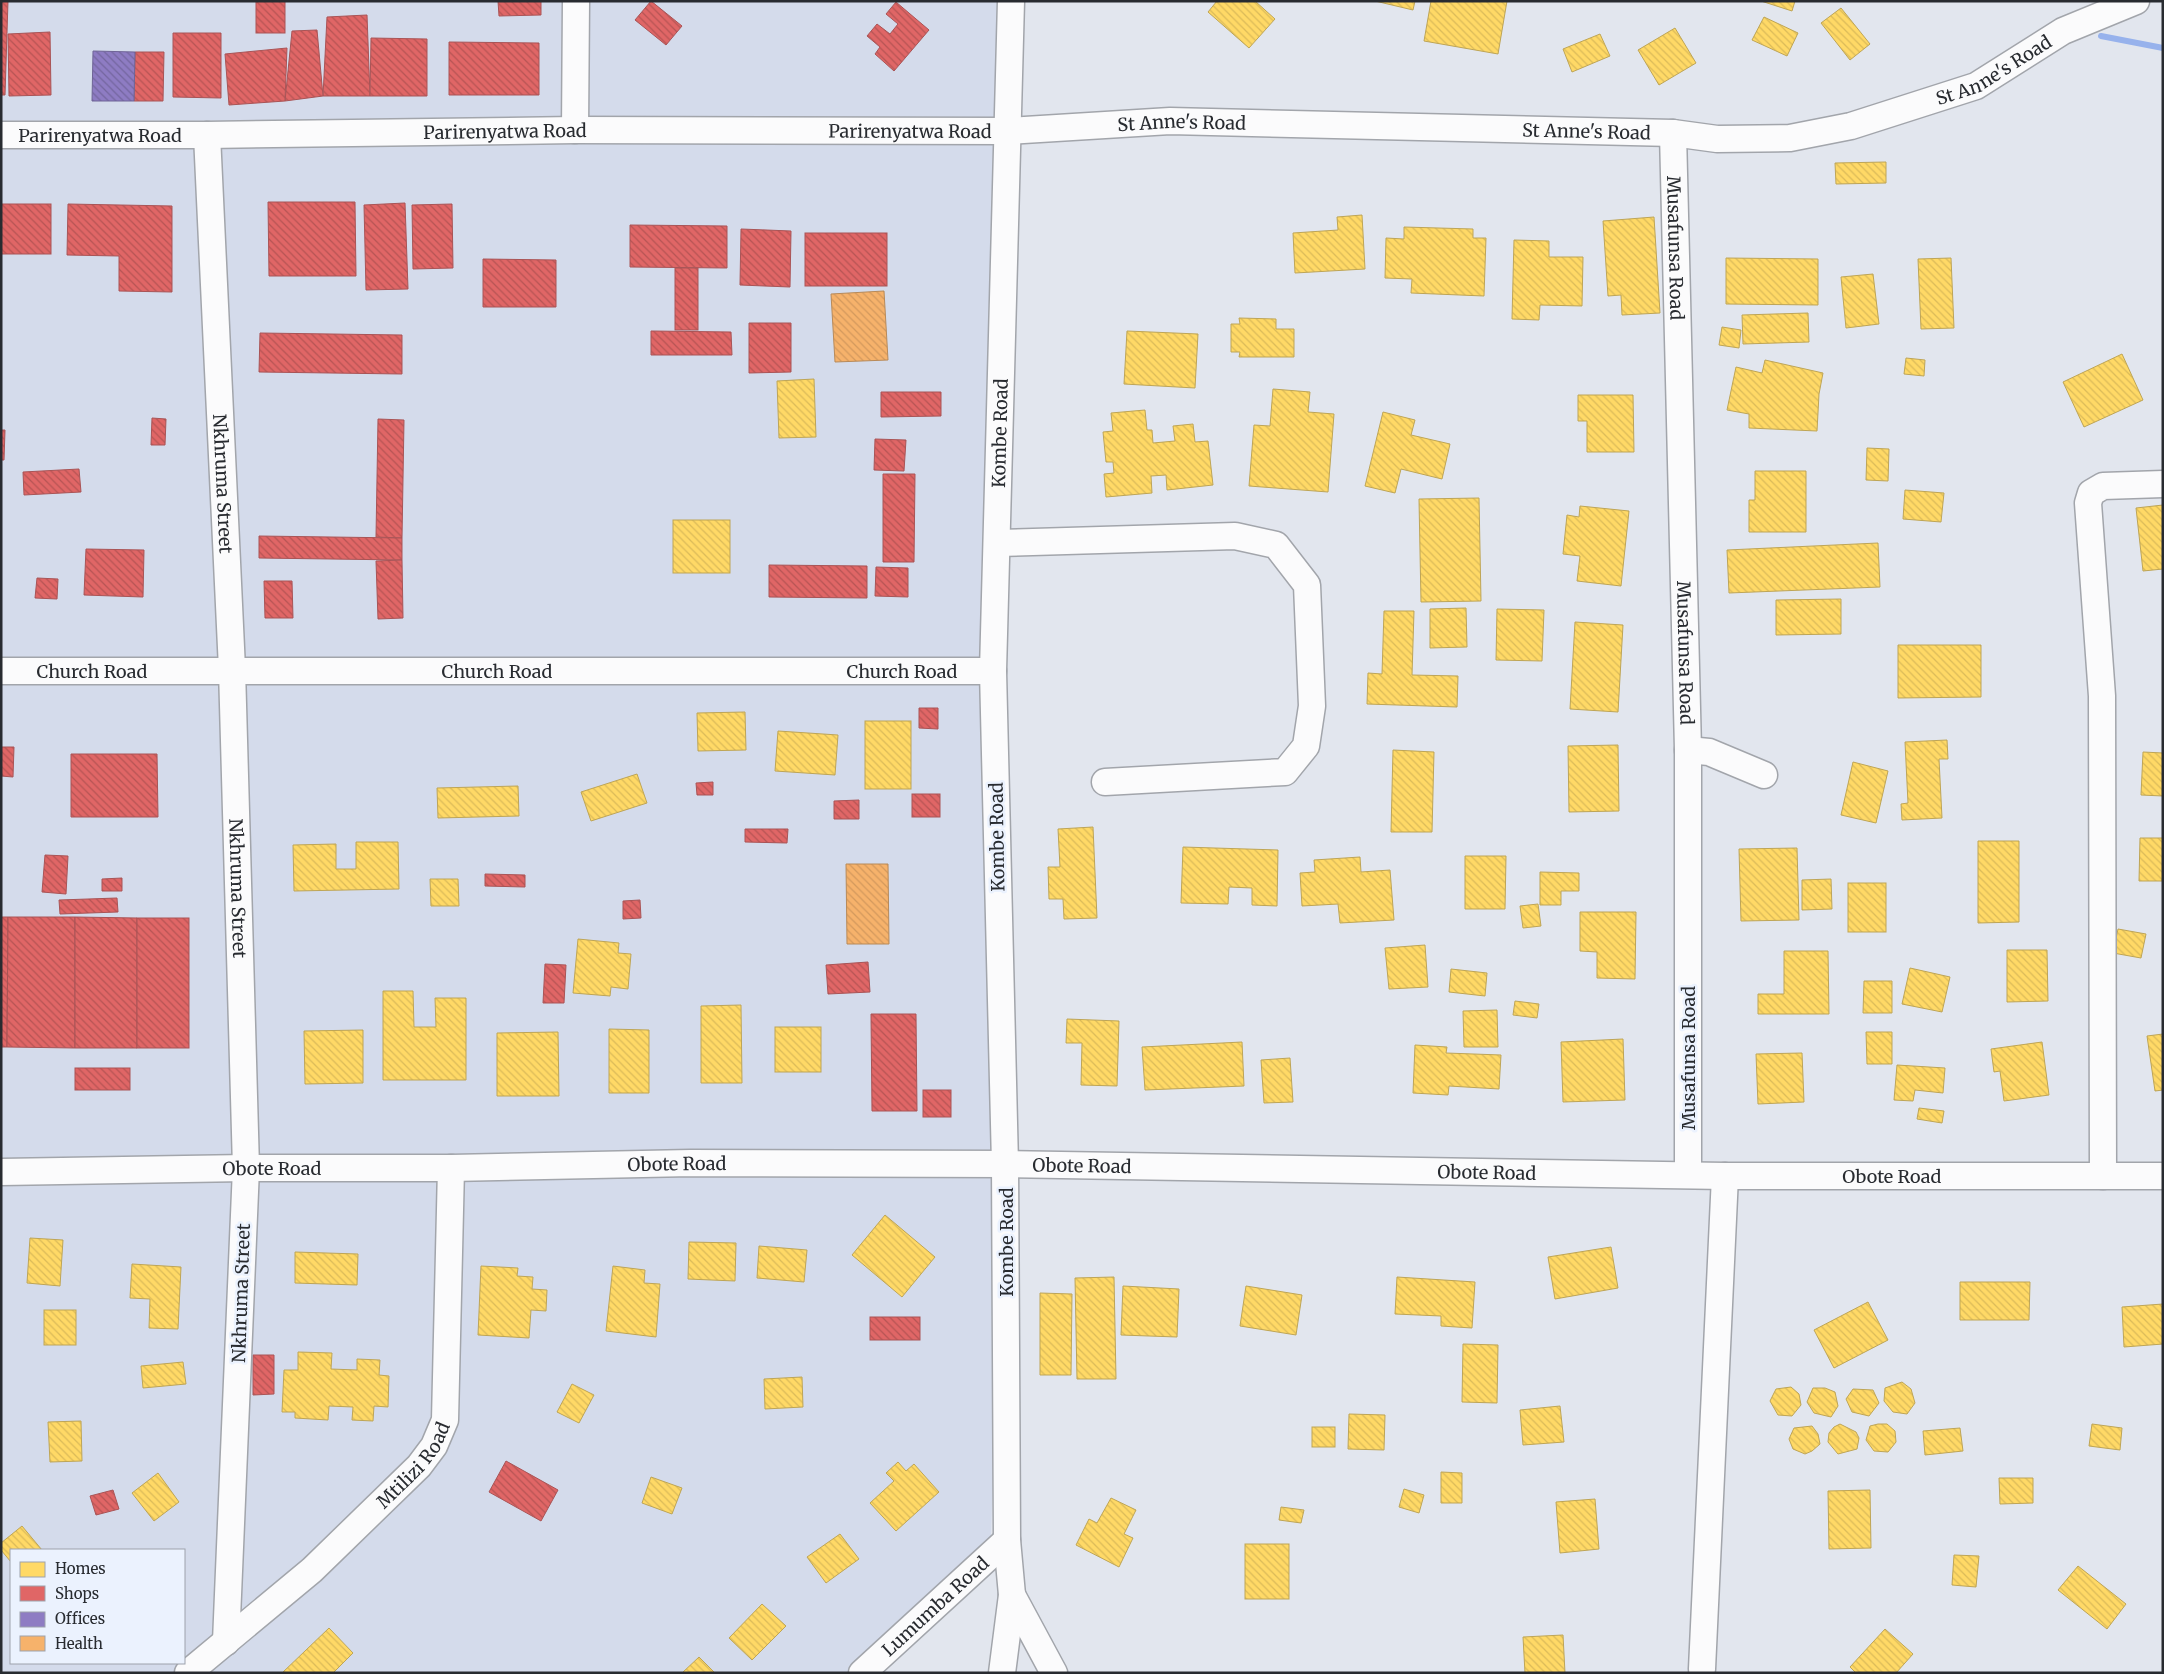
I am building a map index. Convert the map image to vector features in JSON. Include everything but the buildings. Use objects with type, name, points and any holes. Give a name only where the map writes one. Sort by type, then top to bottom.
[{"type":"street","points":[[575,130],[576,1]]},
{"type":"street","name":"Kombe Road","points":[[1002,1673],[1012,1595],[1007,1540],[1005,1164],[993,671],[1011,1]]},
{"type":"street","name":"St Anne's Road","points":[[1008,131],[1170,121],[1674,133],[1717,139],[1790,138],[1851,126],[1976,86],[2063,31],[2136,1]]},
{"type":"street","name":"Parirenyatwa Road","points":[[1,135],[207,135],[575,130],[1008,131]]},
{"type":"street","name":"Musafunsa Road","points":[[1674,133],[1688,750],[1688,1174]]},
{"type":"street","name":"Nkhruma Street","points":[[207,135],[232,669],[246,1168],[226,1642]]},
{"type":"street","points":[[2103,1176],[2102,696],[2088,503],[2091,493],[2103,486],[2163,484]]},
{"type":"street","points":[[996,543],[1235,536],[1276,546],[1307,585],[1312,706],[1306,746],[1285,772],[1105,782]]},
{"type":"street","name":"Church Road","points":[[1,671],[232,669],[993,671]]},
{"type":"street","points":[[1688,750],[1709,752],[1764,775]]},
{"type":"street","name":"Obote Road","points":[[1,1172],[246,1168],[451,1168],[691,1163],[1005,1164],[1082,1167],[1725,1176],[2163,1176]]},
{"type":"street","name":"Mtilizi Road","points":[[188,1673],[312,1570],[419,1466],[434,1446],[445,1420],[451,1168]]},
{"type":"street","points":[[1702,1669],[1725,1176]]},
{"type":"street","name":"Lumumba Road","points":[[862,1673],[1007,1540]]},
{"type":"street","points":[[1012,1595],[1054,1673]]},
{"type":"shaded area","points":[[1,1],[1004,1],[1009,88],[1004,1133],[990,1567],[874,1673],[1,1673]]},
{"type":"waterway","points":[[2101,36],[2163,48]]}]
